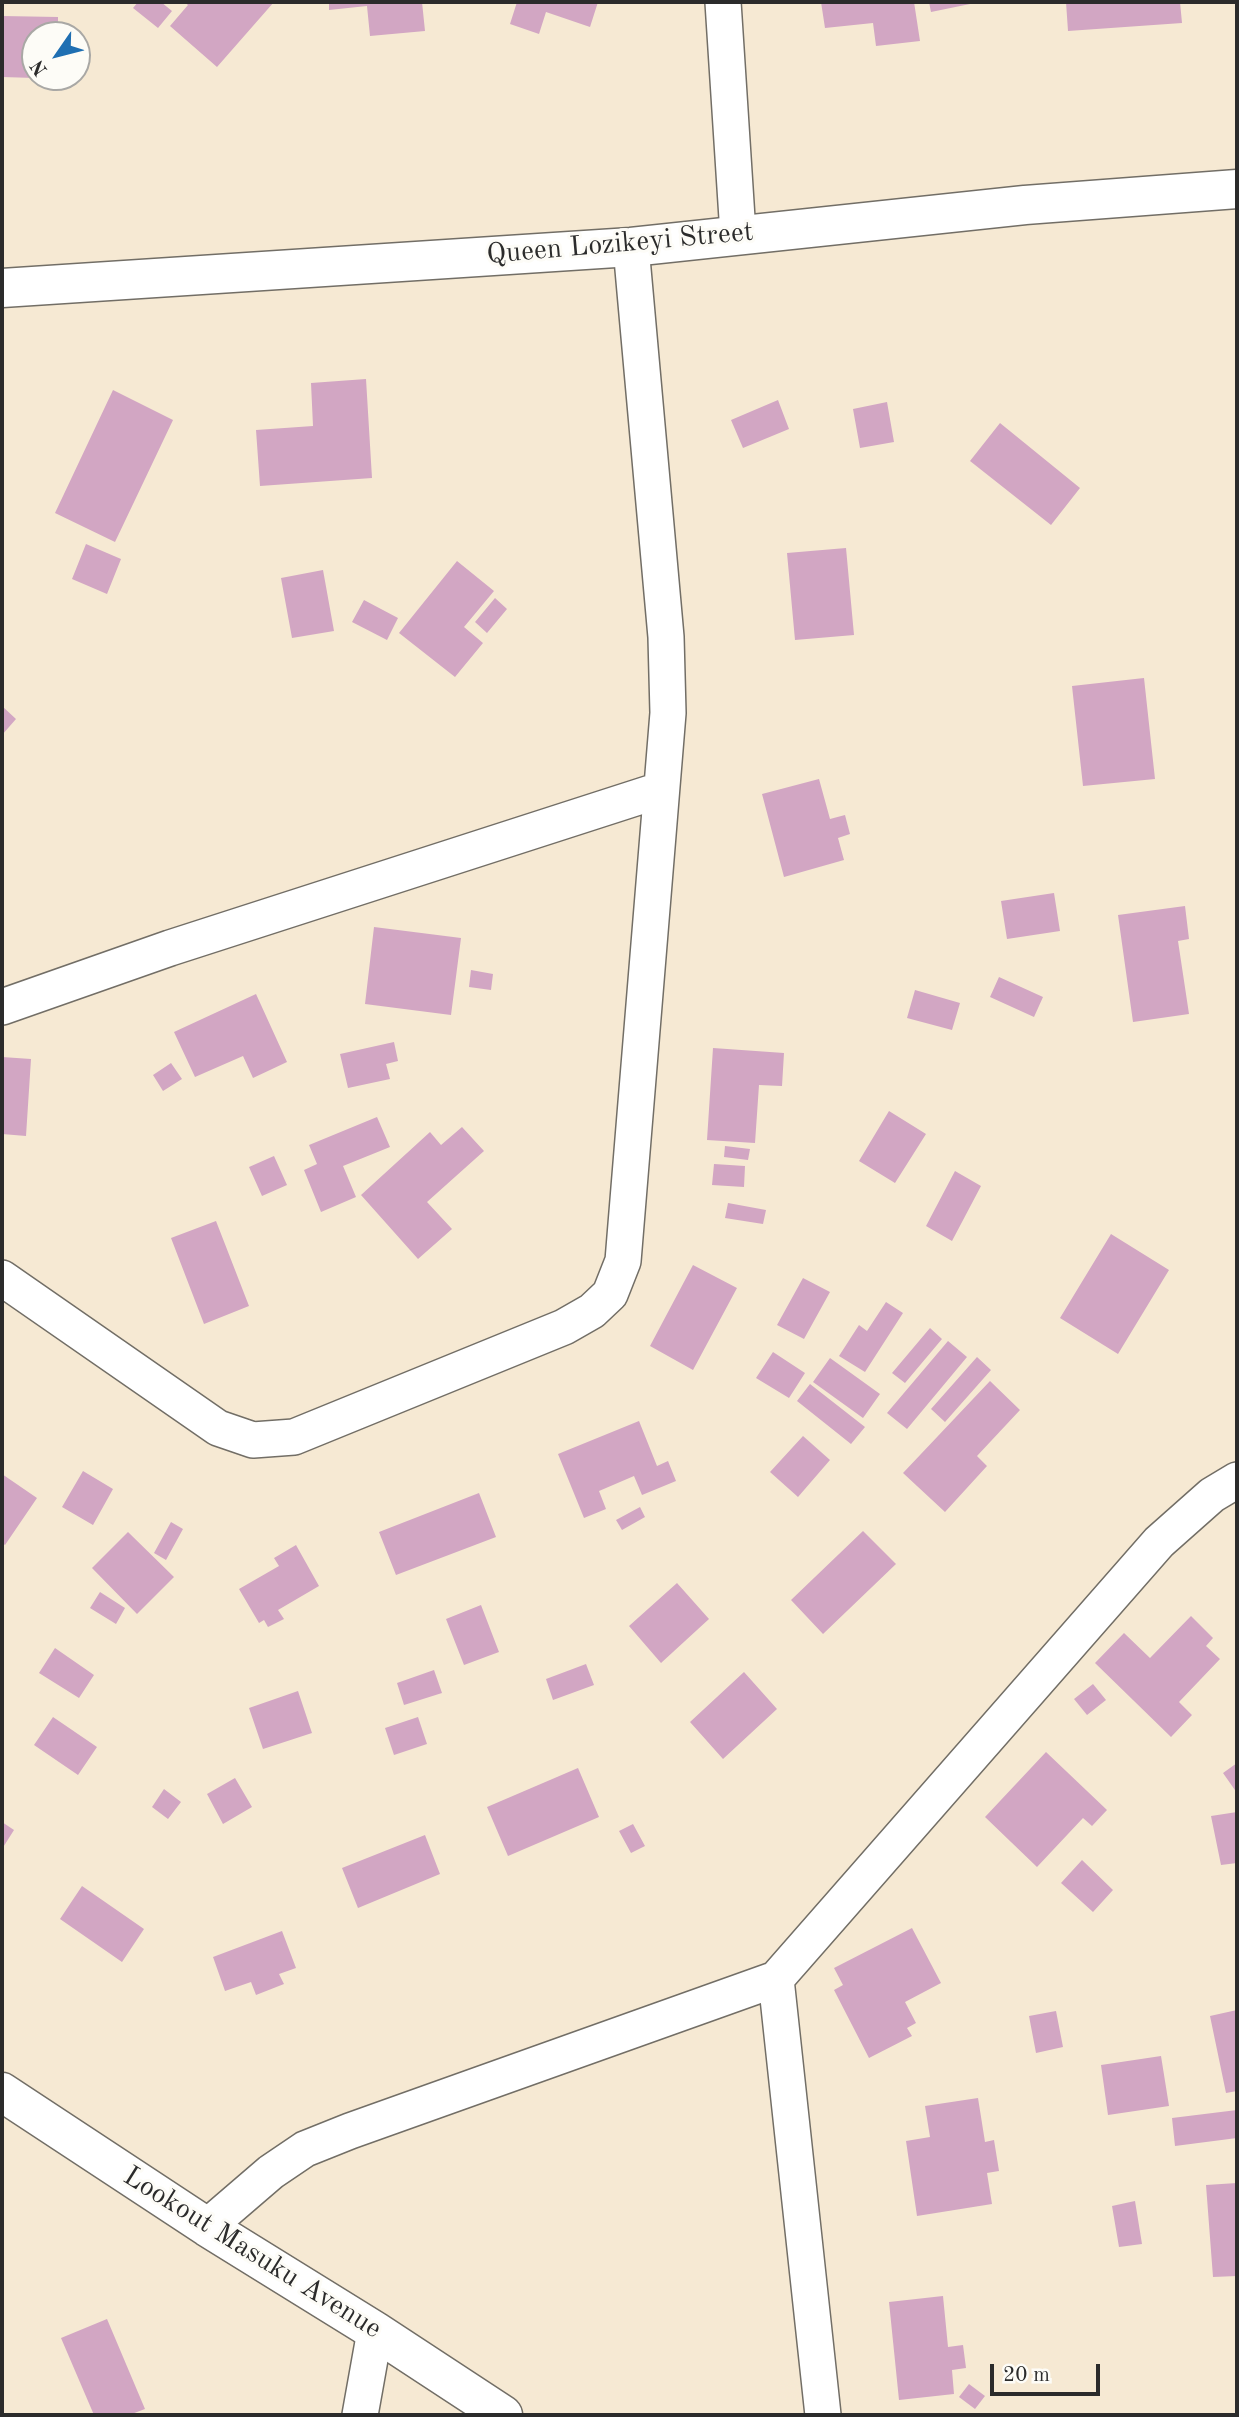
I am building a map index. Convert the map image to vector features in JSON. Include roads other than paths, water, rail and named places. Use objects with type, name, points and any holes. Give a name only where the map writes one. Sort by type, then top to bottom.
[{"type":"main road","name":"Queen Lozikeyi Street","points":[[2,288],[631,247],[1025,205],[1237,189]]},
{"type":"main road","name":"Lookout Masuku Avenue","points":[[2,2091],[207,2227],[375,2331],[503,2415]]},
{"type":"street","points":[[723,2],[738,234]]},
{"type":"street","points":[[2,1278],[218,1428],[253,1440],[294,1437],[564,1327],[592,1311],[610,1294],[623,1261],[668,713],[666,636],[631,247]]},
{"type":"street","points":[[2,1007],[183,943],[660,790]]},
{"type":"street","points":[[207,2227],[271,2172],[305,2149],[350,2130],[776,1979],[1159,1542],[1212,1495],[1237,1480]]},
{"type":"street","points":[[776,1979],[823,2415]]},
{"type":"street","points":[[360,2415],[375,2331]]}]
